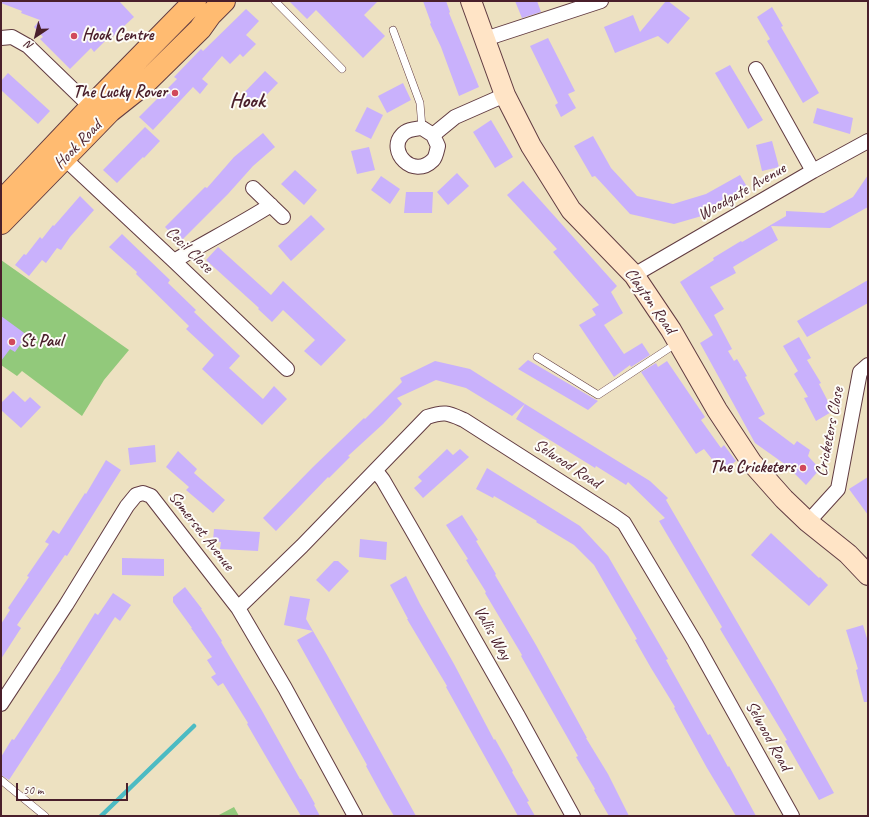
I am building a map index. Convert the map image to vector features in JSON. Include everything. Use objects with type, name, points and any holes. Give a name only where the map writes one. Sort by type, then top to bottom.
[{"type":"highway","name":"Hook Road","points":[[1,202],[90,107],[206,5]]},
{"type":"highway","name":"Hook Road","points":[[1,223],[65,159],[110,111],[144,84],[200,29],[206,5]]},
{"type":"street","name":"Clayton Road","points":[[471,1],[505,94],[531,146],[571,210],[634,275],[678,342],[717,410],[752,463],[784,499],[808,522],[848,554],[868,575]]},
{"type":"street","points":[[485,39],[601,1]]},
{"type":"street","points":[[1,38],[12,37],[28,46],[90,107]]},
{"type":"street","points":[[756,69],[813,171]]},
{"type":"street","points":[[427,131],[455,116],[505,94]]},
{"type":"street","name":"Woodgate Avenue","points":[[634,275],[813,171],[868,141]]},
{"type":"street","name":"Cecil Close","points":[[65,159],[287,369]]},
{"type":"street","points":[[253,188],[283,217]]},
{"type":"street","points":[[174,261],[243,223],[271,205]]},
{"type":"street","name":"Cricketers Close","points":[[808,522],[838,489],[860,372],[868,365]]},
{"type":"street","name":"Selwood Road","points":[[238,608],[376,471],[427,417],[439,413],[446,413],[464,420],[624,523],[695,642],[792,816]]},
{"type":"street","name":"Vallis Way","points":[[376,471],[383,480],[412,530],[573,816]]},
{"type":"street","name":"Somerset Avenue","points":[[1,704],[66,605],[127,506],[136,495],[143,493],[151,496],[238,608],[285,688],[355,816]]},
{"type":"lane","points":[[275,1],[342,69]]},
{"type":"lane","points":[[393,30],[420,103],[427,131]]},
{"type":"lane","points":[[537,357],[598,395],[678,342]]},
{"type":"lane","points":[[1,780],[44,816]]},
{"type":"green space","points":[[1,260],[129,350],[104,380],[82,416],[22,371],[17,376],[1,365]]},
{"type":"green space","points":[[234,807],[239,816],[217,816]]},
{"type":"building","name":"Hook Centre","points":[[1,1],[119,1],[134,17],[111,38],[109,37],[94,52],[91,48],[70,69],[40,39],[43,37],[34,27],[40,20],[21,13],[22,11],[1,3]]},
{"type":"building","points":[[289,1],[378,1],[364,15],[385,36],[363,58],[316,10],[307,19]]},
{"type":"building","points":[[423,1],[446,1],[450,12],[449,13],[479,87],[459,96],[441,47],[430,24],[431,23]]},
{"type":"building","points":[[515,1],[537,1],[541,12],[522,18]]},
{"type":"building","points":[[666,1],[690,18],[668,44],[658,36],[615,53],[604,27],[633,15],[640,32]]},
{"type":"building","points":[[772,7],[783,26],[781,27],[819,93],[803,103],[767,41],[770,39],[757,17]]},
{"type":"building","points":[[246,9],[259,21],[246,35],[256,44],[243,57],[240,54],[230,64],[222,56],[202,79],[208,84],[200,94],[193,87],[153,130],[139,117],[177,79],[174,77],[201,49],[203,51]]},
{"type":"building","points":[[548,38],[575,91],[568,94],[576,108],[561,117],[555,105],[558,103],[530,46]]},
{"type":"building","points":[[730,65],[763,120],[748,129],[715,73]]},
{"type":"building","points":[[265,71],[278,83],[252,110],[239,98]]},
{"type":"building","points":[[8,73],[50,111],[38,124],[1,90],[1,81]]},
{"type":"building","points":[[403,83],[411,100],[387,113],[378,96]]},
{"type":"building","points":[[367,107],[383,115],[371,139],[355,131]]},
{"type":"building","points":[[817,108],[853,118],[850,134],[813,123]]},
{"type":"building","points":[[491,120],[513,157],[495,168],[473,132]]},
{"type":"building","points":[[145,127],[160,141],[117,183],[103,170]]},
{"type":"building","points":[[263,133],[275,147],[253,166],[228,194],[180,242],[165,227],[205,187],[207,188],[234,157]]},
{"type":"building","points":[[593,136],[611,168],[637,196],[673,204],[706,194],[740,175],[749,190],[718,208],[719,211],[674,224],[630,214],[595,176],[592,177],[574,146]]},
{"type":"building","points":[[772,141],[779,167],[762,171],[756,145]]},
{"type":"building","points":[[369,147],[375,170],[357,174],[351,151]]},
{"type":"building","points":[[295,170],[317,190],[304,205],[281,184]]},
{"type":"building","points":[[457,173],[469,186],[448,205],[437,192]]},
{"type":"building","points":[[868,175],[868,207],[830,228],[771,226],[778,240],[733,267],[736,273],[710,287],[724,309],[714,315],[732,349],[728,351],[734,361],[737,359],[747,376],[745,377],[765,414],[758,418],[794,445],[797,441],[810,450],[808,456],[820,469],[806,485],[786,465],[755,443],[700,343],[713,335],[680,282],[714,260],[713,258],[786,216],[786,211],[824,213],[853,197]]},
{"type":"building","points":[[381,176],[400,189],[390,204],[371,190]]},
{"type":"building","points":[[523,181],[617,286],[611,292],[623,313],[604,325],[624,354],[642,343],[650,355],[631,367],[630,365],[614,377],[579,325],[596,315],[592,309],[599,305],[553,252],[557,249],[507,195]]},
{"type":"building","points":[[406,192],[433,192],[432,213],[404,213]]},
{"type":"building","points":[[80,196],[94,210],[70,237],[61,250],[57,248],[46,263],[42,260],[29,276],[15,265],[24,254],[26,255],[40,237],[42,239]]},
{"type":"building","points":[[311,215],[325,229],[291,261],[278,246]]},
{"type":"building","points":[[122,234],[170,280],[168,283],[196,310],[194,312],[240,356],[229,368],[263,399],[274,386],[287,399],[262,425],[202,369],[214,355],[186,329],[189,326],[136,274],[137,272],[109,247]]},
{"type":"building","points":[[218,247],[271,295],[283,281],[346,340],[321,366],[304,351],[315,340],[283,310],[272,322],[258,309],[259,308],[206,260]]},
{"type":"building","points":[[868,280],[868,303],[807,337],[797,321]]},
{"type":"building","name":"St Paul","points":[[1,316],[27,335],[15,352],[10,349],[1,361]]},
{"type":"building","points":[[799,337],[811,358],[807,360],[821,383],[819,384],[833,411],[816,421],[804,398],[808,397],[794,374],[798,371],[783,346]]},
{"type":"building","points":[[528,360],[598,401],[588,410],[518,369]]},
{"type":"building","points":[[435,361],[470,369],[525,404],[512,416],[466,388],[436,380],[397,398],[402,404],[383,424],[348,456],[350,457],[329,478],[328,477],[276,531],[263,518],[313,467],[364,418],[365,419],[402,382],[400,378]]},
{"type":"building","points":[[667,361],[705,417],[701,420],[721,448],[724,445],[736,461],[722,472],[704,449],[696,454],[641,372],[656,363],[658,367]]},
{"type":"building","points":[[13,391],[25,402],[30,397],[41,407],[21,428],[1,410],[1,403]]},
{"type":"building","points":[[525,404],[650,481],[668,498],[666,500],[775,687],[834,793],[819,800],[785,741],[787,740],[720,629],[722,627],[659,521],[665,518],[628,482],[626,485],[596,466],[595,468],[516,419]]},
{"type":"building","points":[[155,445],[156,462],[130,465],[128,448]]},
{"type":"building","points":[[447,449],[453,455],[460,449],[469,457],[423,498],[414,488],[422,481],[418,477]]},
{"type":"building","points":[[178,451],[197,469],[194,473],[225,500],[213,513],[186,490],[189,487],[166,467]]},
{"type":"building","points":[[106,460],[121,470],[67,556],[65,555],[17,625],[21,628],[1,659],[1,624],[10,610],[8,608],[29,577],[27,576],[49,544],[45,542],[53,530],[59,534],[85,493],[86,494]]},
{"type":"building","points":[[487,468],[580,526],[608,556],[668,659],[666,660],[708,735],[710,734],[728,767],[729,766],[756,816],[736,816],[707,768],[674,708],[675,707],[635,640],[637,639],[594,565],[574,545],[536,522],[537,521],[494,496],[493,498],[476,489]]},
{"type":"building","points":[[868,477],[868,515],[849,489]]},
{"type":"building","points":[[462,515],[478,540],[476,541],[536,645],[586,738],[608,774],[629,816],[609,816],[576,757],[578,756],[521,656],[522,655],[466,560],[468,559],[446,525]]},
{"type":"building","points":[[214,529],[260,532],[258,551],[220,549],[221,542],[213,541]]},
{"type":"building","points":[[771,533],[828,585],[809,606],[751,555]]},
{"type":"building","points":[[360,539],[387,542],[386,560],[359,557]]},
{"type":"building","points":[[122,558],[164,559],[164,576],[122,575]]},
{"type":"building","points":[[334,561],[338,561],[349,571],[329,592],[316,580]]},
{"type":"building","points":[[406,576],[494,740],[495,739],[513,771],[512,772],[529,801],[527,802],[535,816],[518,816],[446,687],[447,686],[407,619],[390,585]]},
{"type":"building","points":[[185,587],[202,609],[222,641],[221,642],[315,804],[314,805],[320,816],[301,816],[247,724],[248,723],[223,683],[218,686],[211,677],[216,674],[207,660],[212,657],[173,602],[173,597]]},
{"type":"building","points":[[113,593],[131,605],[120,621],[115,617],[9,780],[1,775],[1,757],[61,669],[95,613],[98,615]]},
{"type":"building","points":[[290,596],[310,599],[306,619],[313,631],[284,625]]},
{"type":"building","points":[[863,625],[868,642],[868,702],[864,702],[856,670],[858,669],[846,630]]},
{"type":"building","points":[[313,631],[416,816],[394,816],[384,799],[366,766],[367,765],[297,640]]},
{"type":"waterway","points":[[101,816],[194,726]]},
{"type":"place","name":"Hook Centre","points":[[74,36]]},
{"type":"place","name":"The Lucky Rover","points":[[175,93]]},
{"type":"place","name":"St Paul","points":[[12,342]]},
{"type":"place","name":"The Cricketers","points":[[803,468]]},
{"type":"district","name":"Hook","points":[[247,101]]}]
